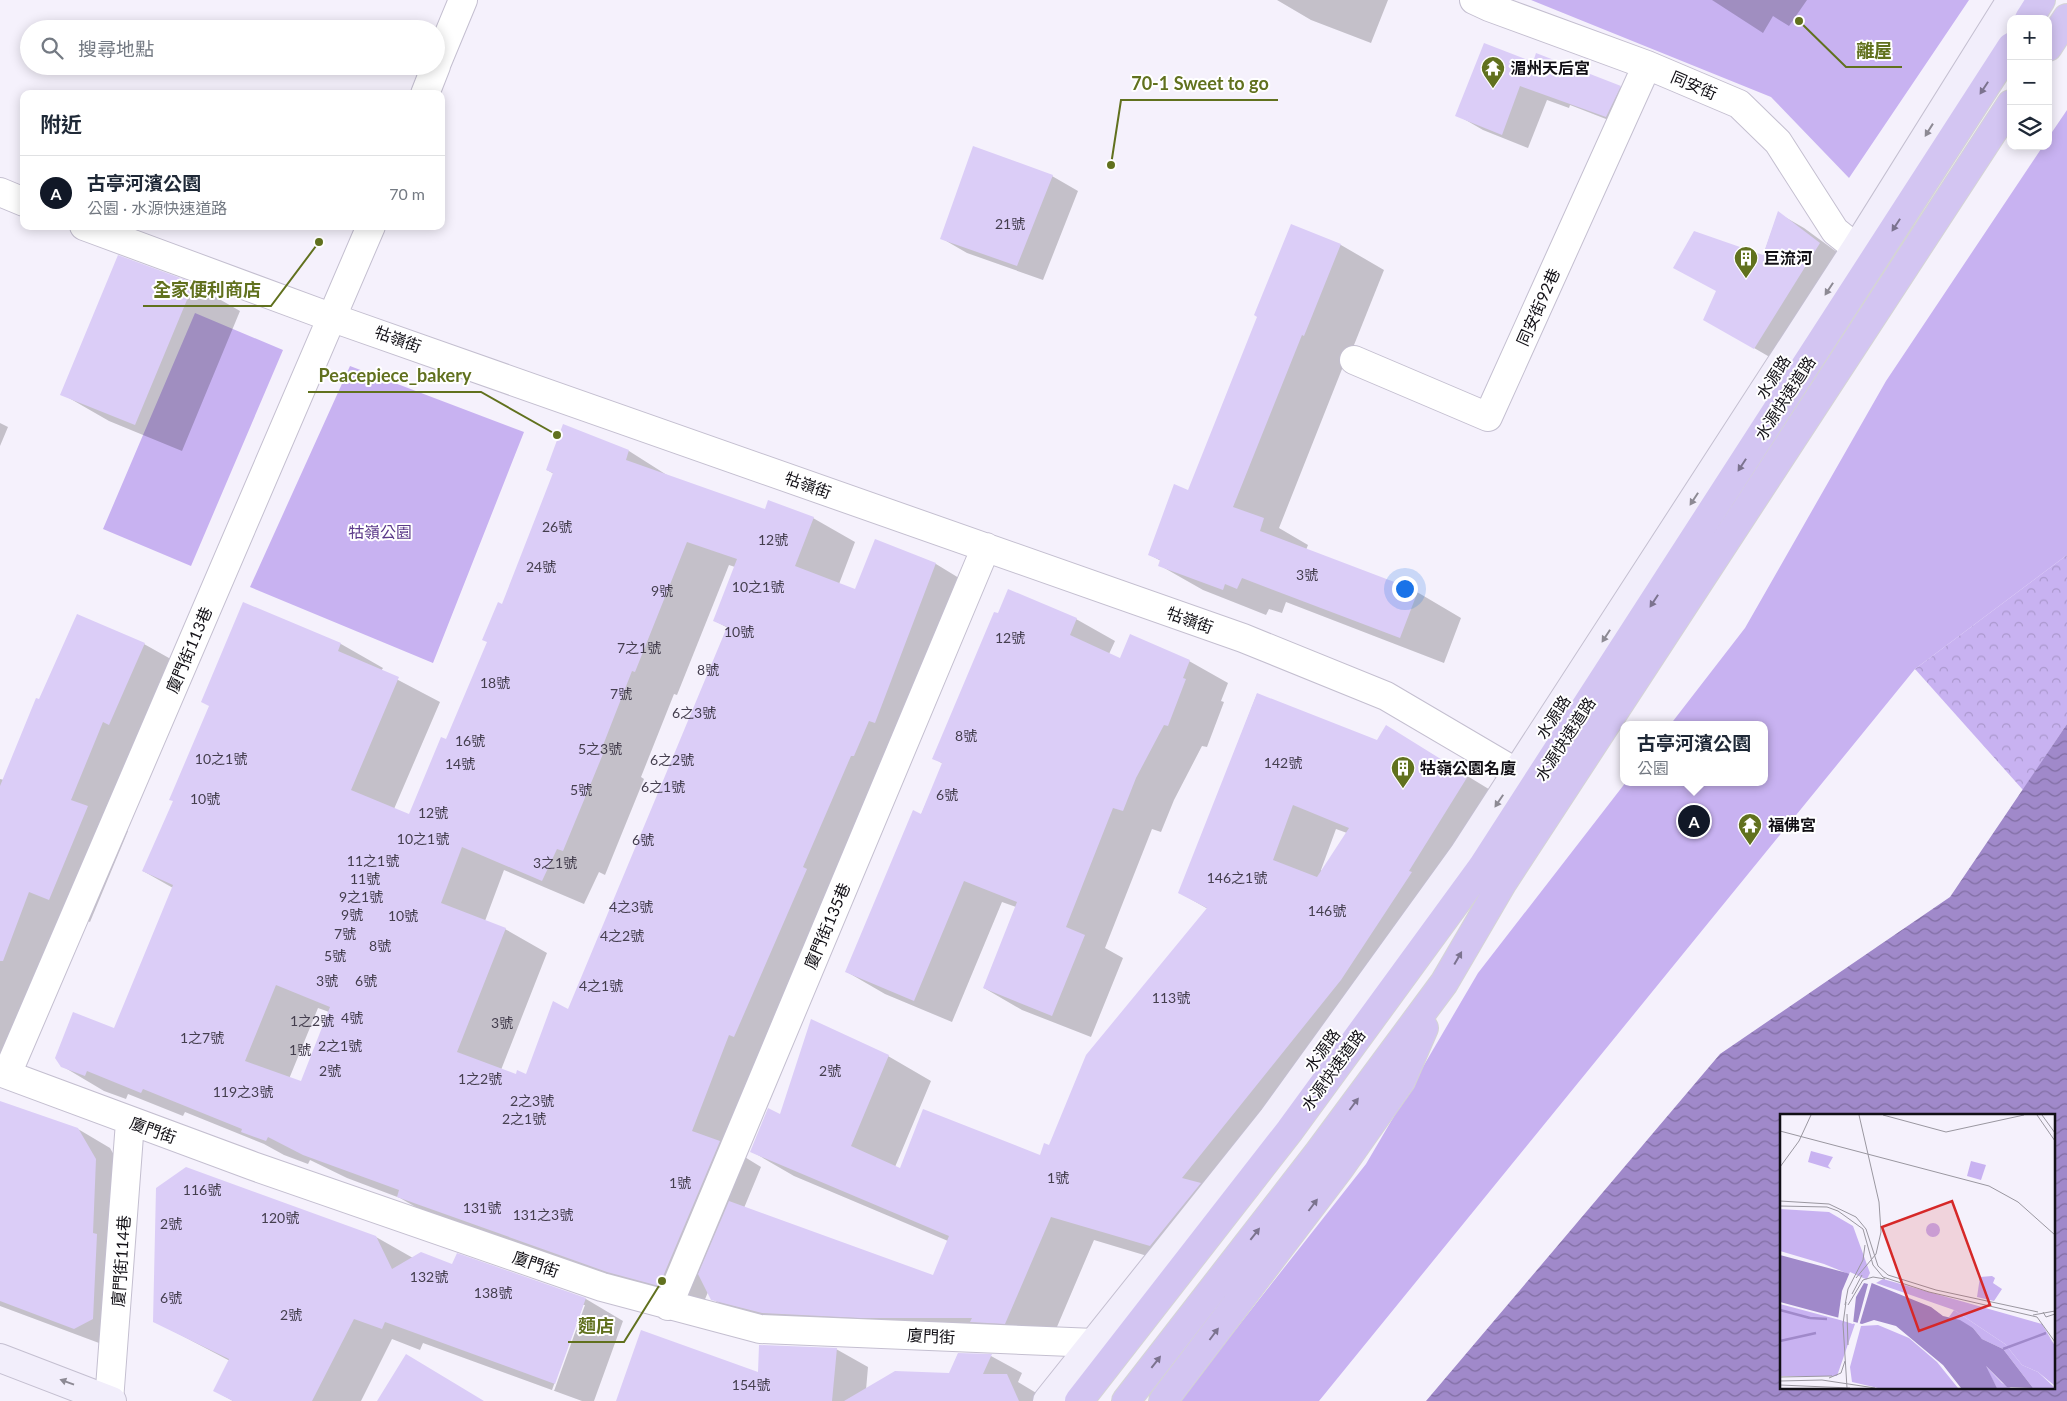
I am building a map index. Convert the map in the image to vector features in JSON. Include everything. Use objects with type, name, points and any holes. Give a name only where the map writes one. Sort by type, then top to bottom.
[{"type":"highway","points":[[2032,15],[2041,0]]},
{"type":"highway","points":[[2052,41],[2067,18]]},
{"type":"highway","name":"水源快速道路","points":[[1078,1401],[1290,1130],[1482,867],[2007,54]]},
{"type":"highway","name":"水源快速道路","points":[[1126,1401],[1319,1152],[1444,983],[1508,874],[2010,105]]},
{"type":"highway","points":[[1164,1401],[1340,1168],[1401,1081],[1444,983]]},
{"type":"main road","name":"水源路","points":[[1047,1401],[1273,1118],[1463,855],[1518,773],[1856,248],[2011,0]]},
{"type":"main road","points":[[0,1358],[110,1401]]},
{"type":"street","points":[[445,44],[463,0]]},
{"type":"street","name":"同安街","points":[[1474,0],[1489,8],[1647,65],[1739,104],[1778,142],[1835,232],[1856,248]]},
{"type":"street","name":"同安街92巷","points":[[1354,360],[1488,416],[1647,65]]},
{"type":"street","points":[[426,90],[432,75]]},
{"type":"street","points":[[0,192],[20,200]]},
{"type":"street","name":"牯嶺街","points":[[95,230],[333,318],[1242,638],[1386,696],[1518,773]]},
{"type":"street","name":"廈門街113巷","points":[[4,1073],[333,318],[369,230]]},
{"type":"street","name":"廈門街135巷","points":[[668,1306],[986,547]]},
{"type":"street","name":"廈門街","points":[[4,1073],[130,1122],[602,1287],[760,1329],[1095,1343]]},
{"type":"street","name":"廈門街114巷","points":[[110,1401],[130,1122]]},
{"type":"green space","points":[[1531,0],[1969,0],[1849,178],[1771,97]]},
{"type":"green space","points":[[2067,110],[2067,555],[1915,669],[1319,1401],[1179,1401],[1366,1164],[1478,973],[1623,786],[1768,786],[1768,721],[1673,721],[1745,628],[1886,381],[2040,150],[2052,150],[2052,132]]},
{"type":"green space","points":[[195,313],[283,350],[191,566],[103,529]]},
{"type":"green space","name":"牯嶺公園","points":[[350,366],[524,432],[433,663],[250,587]]},
{"type":"green space","points":[[2067,555],[2067,724],[2023,790],[1915,669]]},
{"type":"water","points":[[2067,724],[2067,1401],[1426,1401],[1720,1054],[1950,897]]},
{"type":"building","points":[[1484,43],[1533,62],[1536,53],[1621,86],[1606,117],[1520,86],[1502,135],[1455,116]]},
{"type":"building","points":[[973,146],[1053,175],[1017,266],[940,239]]},
{"type":"building","name":"巨流河","points":[[1778,211],[1820,243],[1754,349],[1703,320],[1716,291],[1673,268],[1694,231],[1763,255]]},
{"type":"building","points":[[1291,224],[1341,244],[1304,336],[1302,335],[1233,507],[1264,518],[1260,531],[1418,591],[1400,638],[1242,578],[1237,589],[1225,584],[1223,590],[1158,566],[1160,560],[1148,555],[1174,484],[1188,490],[1257,317],[1254,315]]},
{"type":"building","points":[[118,255],[194,283],[135,425],[60,395]]},
{"type":"building","points":[[563,424],[629,450],[626,460],[765,509],[768,500],[814,517],[795,566],[855,589],[875,539],[936,563],[875,723],[869,721],[854,756],[851,756],[803,867],[807,869],[734,1037],[729,1035],[692,1131],[720,1141],[659,1286],[607,1272],[397,1197],[399,1190],[303,1155],[268,1137],[266,1141],[241,1132],[242,1129],[143,1089],[141,1093],[87,1071],[85,1076],[61,1067],[55,1058],[73,1012],[114,1028],[173,885],[142,871],[173,801],[169,800],[209,706],[201,702],[243,602],[341,643],[338,651],[399,677],[351,790],[409,814],[441,737],[446,739],[487,642],[482,640],[498,602],[502,604],[553,473],[546,470]],"holes":[[[687,542],[737,559],[713,621],[727,627],[568,1009],[553,1001],[526,1074],[517,1070],[516,1074],[457,1052],[506,928],[441,903],[462,847],[542,881],[557,849],[563,851],[603,754],[600,753],[632,671],[635,672]],[[276,985],[330,1007],[301,1081],[245,1061]]]},
{"type":"building","points":[[1008,589],[1077,618],[1070,635],[1120,658],[1130,634],[1190,660],[1183,678],[1186,679],[1168,726],[1164,725],[1136,778],[1123,811],[1113,808],[1066,927],[1085,935],[1052,1016],[983,988],[1017,902],[964,881],[914,1001],[845,972],[913,810],[921,814],[942,763],[932,759],[994,612],[998,613]]},
{"type":"building","points":[[77,614],[145,643],[109,725],[103,722],[71,800],[88,806],[49,900],[29,892],[3,961],[0,961],[0,786],[36,698],[39,699]]},
{"type":"building","points":[[1257,693],[1377,740],[1386,725],[1468,776],[1409,871],[1412,872],[1341,980],[1182,1178],[1201,1183],[1150,1246],[1051,1217],[1005,1324],[970,1322],[972,1318],[860,1318],[762,1313],[711,1300],[698,1274],[729,1201],[933,1275],[949,1236],[750,1152],[768,1108],[780,1114],[811,1019],[889,1055],[851,1146],[900,1168],[923,1109],[1040,1155],[1044,1143],[1049,1145],[1086,1055],[1207,908],[1178,893]],"holes":[[[1293,805],[1349,828],[1317,877],[1273,860]]]},
{"type":"building","points":[[0,1101],[78,1128],[96,1159],[93,1233],[97,1234],[93,1319],[74,1329],[0,1301]]},
{"type":"building","points":[[186,1167],[376,1236],[392,1269],[421,1252],[452,1264],[457,1253],[586,1298],[555,1384],[385,1322],[382,1329],[354,1319],[312,1401],[233,1401],[213,1391],[229,1359],[153,1322],[156,1188]]},
{"type":"building","points":[[641,1330],[758,1372],[759,1345],[837,1348],[832,1401],[616,1401]]},
{"type":"building","points":[[958,1353],[992,1354],[983,1374],[1007,1374],[1019,1401],[844,1401],[895,1371],[949,1373]]},
{"type":"building","points":[[406,1354],[484,1401],[377,1401]]},
{"type":"place","name":"離屋","points":[[1799,21]]},
{"type":"place","name":"湄州天后宮","points":[[1493,89]]},
{"type":"place","name":"70-1 Sweet to go","points":[[1111,165]]},
{"type":"place","name":"全家便利商店","points":[[319,242]]},
{"type":"place","name":"巨流河","points":[[1746,279]]},
{"type":"place","name":"Peacepiece_bakery","points":[[557,435]]},
{"type":"place","name":"牯嶺公園名廈","points":[[1403,789]]},
{"type":"place","name":"古亭河濱公園","points":[[1694,821]]},
{"type":"place","name":"福佛宮","points":[[1750,846]]},
{"type":"place","name":"麵店","points":[[662,1281]]}]
